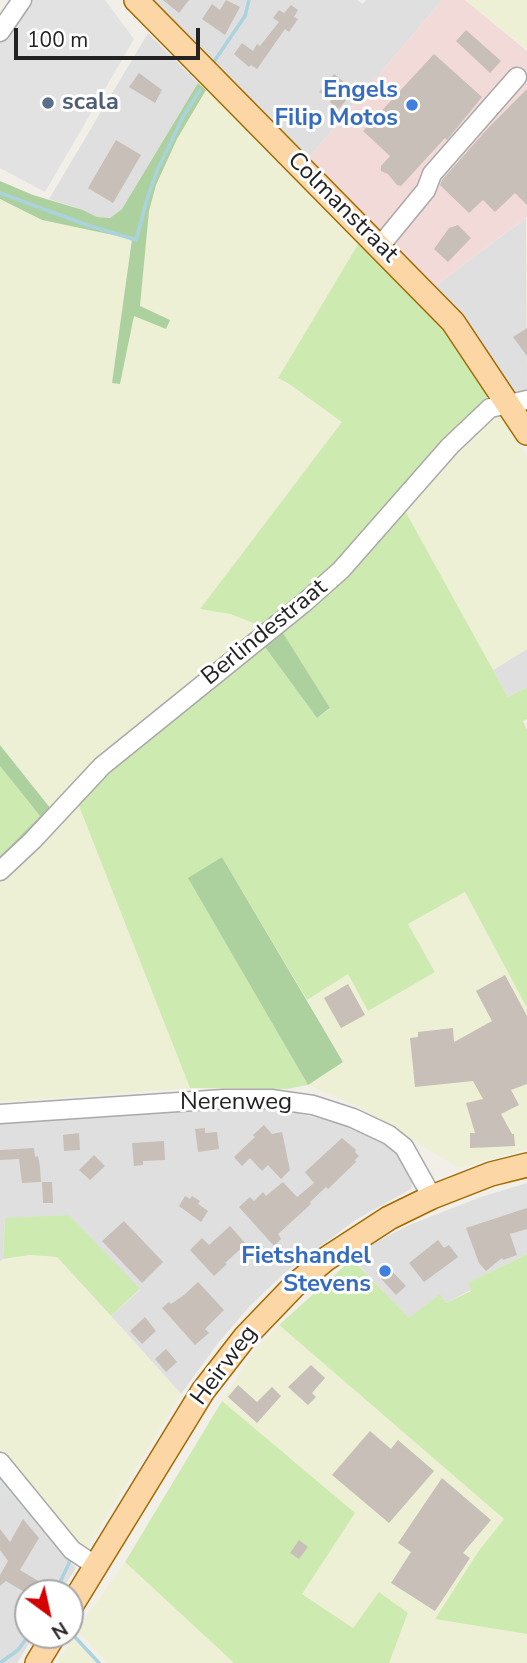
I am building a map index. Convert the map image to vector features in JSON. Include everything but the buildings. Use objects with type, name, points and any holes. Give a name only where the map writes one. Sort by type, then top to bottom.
[{"type":"main road","name":"Colmanstraat","points":[[136,0],[453,322],[518,402],[527,433]]},
{"type":"main road","name":"Heirweg","points":[[84,1585],[203,1391],[245,1337],[295,1285],[326,1259],[369,1230],[432,1197],[491,1174],[527,1165]]},
{"type":"street","points":[[0,32],[22,0]]},
{"type":"street","points":[[380,246],[426,190],[432,174],[517,77]]},
{"type":"street","name":"Berlindestraat","points":[[0,871],[102,766],[306,602],[341,570],[450,446],[490,408],[518,402]]},
{"type":"street","name":"Nerenweg","points":[[0,1114],[224,1100],[271,1099],[313,1105],[353,1118],[389,1135],[404,1147],[432,1197]]},
{"type":"street","points":[[0,1462],[72,1550],[96,1566]]},
{"type":"shaded area","name":"scala","points":[[9,0],[105,0],[134,39],[45,192],[0,168],[0,15]]},
{"type":"shaded area","points":[[147,0],[357,0],[363,4],[366,0],[442,0],[308,159]]},
{"type":"shaded area","points":[[442,0],[465,0],[527,51],[527,73],[522,79],[527,84],[527,217],[435,286],[308,159]]},
{"type":"shaded area","points":[[148,33],[198,83],[142,179],[122,209],[109,219],[49,199]]},
{"type":"shaded area","points":[[526,218],[527,390],[518,392],[511,389],[463,320],[435,286]]},
{"type":"shaded area","points":[[527,649],[527,687],[508,697],[493,670]]},
{"type":"shaded area","points":[[273,1108],[336,1122],[386,1142],[413,1177],[411,1189],[357,1219],[283,1274],[249,1307],[218,1343],[181,1394],[111,1316],[140,1290],[5,1218],[3,1259],[0,1261],[0,1124],[205,1109]]},
{"type":"shaded area","points":[[527,1183],[527,1254],[469,1283],[471,1290],[446,1303],[440,1295],[409,1319],[353,1259],[376,1242],[407,1226],[481,1197]]},
{"type":"shaded area","points":[[0,1481],[76,1568],[69,1579],[14,1579],[14,1649],[26,1649],[17,1663],[0,1663]]},
{"type":"green space","points":[[465,0],[527,0],[527,51],[525,48]]},
{"type":"green space","points":[[198,83],[206,90],[177,139],[156,185],[149,211],[140,306],[170,320],[166,329],[134,316],[120,384],[112,383],[132,239],[42,220],[0,199],[0,181],[97,217],[110,218],[122,209]]},
{"type":"green space","points":[[206,90],[360,241],[278,378],[343,422],[200,609],[230,614],[262,626],[118,743],[51,809],[0,745],[0,199],[42,220],[132,239],[113,383],[120,384],[134,316],[166,329],[170,320],[140,306],[149,210],[156,185],[177,139]]},
{"type":"green space","points":[[360,241],[430,311],[453,339],[489,395],[326,575],[262,626],[230,614],[200,609],[342,422],[278,378]]},
{"type":"green space","points":[[500,413],[527,456],[527,649],[493,670],[403,507],[469,438]]},
{"type":"green space","points":[[403,507],[508,697],[527,687],[527,719],[523,721],[527,730],[527,1008],[465,892],[408,924],[435,972],[368,1011],[348,974],[307,1000],[222,857],[189,879],[308,1085],[287,1089],[190,1088],[77,801],[102,776],[262,643],[317,718],[330,709],[280,628]]},
{"type":"green space","points":[[280,628],[330,708],[317,718],[262,643]]},
{"type":"green space","points":[[0,745],[51,809],[0,864],[0,856],[40,816],[0,766]]},
{"type":"green space","points":[[0,766],[40,816],[0,856]]},
{"type":"green space","points":[[77,801],[190,1088],[0,1102],[0,880]]},
{"type":"green space","points":[[222,857],[343,1062],[308,1085],[188,878]]},
{"type":"green space","points":[[465,892],[527,1008],[527,1149],[459,1168],[357,1106],[308,1085],[343,1062],[307,1000],[348,974],[368,1011],[435,971],[408,924]]},
{"type":"green space","points":[[69,1215],[140,1289],[111,1316],[57,1257],[30,1255],[3,1259],[5,1218]]},
{"type":"green space","points":[[527,1254],[527,1634],[435,1619],[478,1552],[504,1519],[279,1325],[352,1259],[409,1318],[440,1294],[446,1303],[471,1291],[468,1283]]},
{"type":"green space","points":[[30,1255],[57,1257],[181,1394],[84,1552],[0,1451],[0,1261]]},
{"type":"green space","points":[[279,1325],[504,1519],[478,1552],[436,1619],[527,1634],[527,1663],[389,1663],[408,1614],[354,1629],[302,1593],[222,1401],[254,1351]]},
{"type":"green space","points":[[222,1401],[355,1513],[302,1594],[353,1628],[379,1592],[408,1613],[389,1663],[234,1663],[125,1562]]},
{"type":"green space","points":[[125,1562],[234,1663],[107,1663],[84,1638],[84,1620]]},
{"type":"green space","points":[[66,1649],[83,1649],[96,1663],[57,1663]]},
{"type":"waterway","points":[[213,63],[245,16],[249,0]]},
{"type":"waterway","points":[[0,193],[136,240],[157,171],[183,117],[200,90]]},
{"type":"waterway","points":[[0,1477],[38,1522]]},
{"type":"waterway","points":[[62,1579],[70,1561],[65,1555]]},
{"type":"waterway","points":[[84,1647],[99,1663]]},
{"type":"waterway","points":[[0,1663],[19,1649]]},
{"type":"place","name":"scala","points":[[48,103]]},
{"type":"place","name":"Engels Filip Motos","points":[[412,105]]},
{"type":"place","name":"Fietshandel Stevens","points":[[385,1271]]}]
